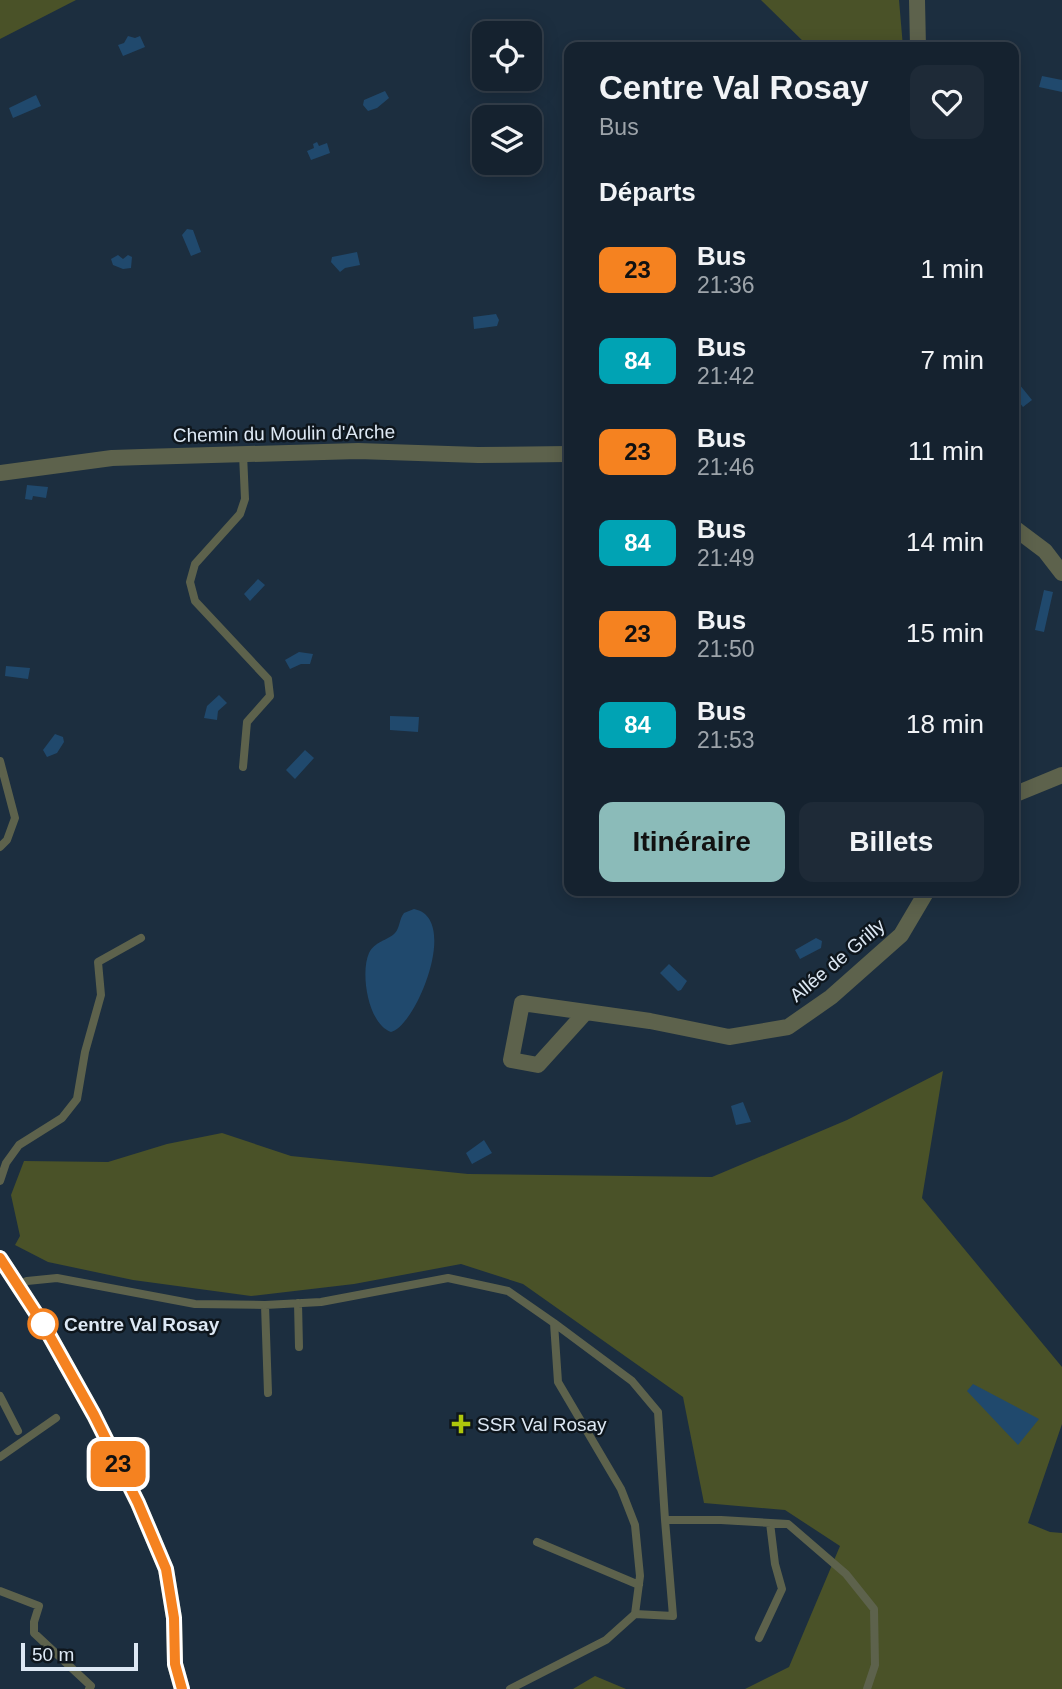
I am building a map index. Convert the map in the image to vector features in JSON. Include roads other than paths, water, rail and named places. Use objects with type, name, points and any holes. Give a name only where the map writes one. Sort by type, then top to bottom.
[{"type":"street","points":[[917,0],[918,42]]},
{"type":"street","name":"Chemin du Moulin d'Arche","points":[[0,473],[112,458],[358,451],[478,455],[564,454]]},
{"type":"street","points":[[1019,532],[1045,551],[1062,572]]},
{"type":"street","points":[[1019,793],[1062,775]]},
{"type":"street","name":"Allée de Grilly","points":[[586,1012],[538,1065],[511,1060],[522,1003],[586,1012],[650,1021],[729,1037],[788,1027],[831,997],[901,935],[924,896]]},
{"type":"street","points":[[0,1258],[43,1324],[94,1415],[138,1503],[166,1569],[174,1618],[175,1664],[182,1689]]},
{"type":"lane","points":[[243,454],[245,499],[240,514],[195,564],[190,582],[195,601],[268,679],[270,696],[247,722],[243,767]]},
{"type":"lane","points":[[0,761],[15,818],[7,840],[0,847]]},
{"type":"lane","points":[[0,1181],[6,1163],[19,1145],[62,1118],[77,1099],[85,1052],[101,995],[98,962],[141,938]]},
{"type":"lane","points":[[18,1285],[27,1281],[57,1278],[195,1304],[321,1302],[447,1278],[508,1291],[632,1381],[658,1412],[673,1616],[635,1614]]},
{"type":"lane","points":[[298,1303],[299,1347]]},
{"type":"lane","points":[[265,1304],[268,1393]]},
{"type":"lane","points":[[510,1689],[606,1640],[635,1614],[639,1585],[635,1525],[621,1489],[558,1382],[554,1323]]},
{"type":"lane","points":[[0,1396],[18,1431]]},
{"type":"lane","points":[[0,1457],[56,1418]]},
{"type":"lane","points":[[665,1520],[788,1524],[846,1574],[874,1609],[875,1665],[867,1689]]},
{"type":"lane","points":[[759,1638],[782,1589],[775,1564],[770,1523]]},
{"type":"lane","points":[[537,1542],[639,1585]]},
{"type":"lane","points":[[0,1591],[39,1606],[34,1633],[91,1686],[89,1689]]},
{"type":"water","points":[[128,36],[140,36],[145,47],[123,56],[118,45],[124,43]]},
{"type":"water","points":[[1042,76],[1062,80],[1062,92],[1039,87]]},
{"type":"water","points":[[385,91],[389,98],[377,108],[368,111],[363,105],[364,100]]},
{"type":"water","points":[[36,95],[41,106],[13,118],[9,108]]},
{"type":"water","points":[[317,142],[319,146],[327,143],[330,153],[311,160],[307,151],[314,148],[313,144]]},
{"type":"water","points":[[187,229],[193,230],[201,252],[191,256],[182,235]]},
{"type":"water","points":[[357,252],[360,265],[345,268],[340,272],[331,262],[332,257]]},
{"type":"water","points":[[118,255],[123,259],[128,255],[132,257],[131,268],[123,269],[113,265],[111,259]]},
{"type":"water","points":[[496,314],[499,320],[497,326],[474,329],[473,317]]},
{"type":"water","points":[[1019,384],[1032,400],[1023,407],[1019,402]]},
{"type":"water","points":[[27,485],[48,487],[46,498],[33,496],[32,500],[25,499]]},
{"type":"water","points":[[258,579],[265,585],[250,601],[244,594]]},
{"type":"water","points":[[1044,590],[1053,592],[1044,632],[1035,630]]},
{"type":"water","points":[[299,652],[313,654],[310,664],[301,664],[290,669],[285,660]]},
{"type":"water","points":[[6,666],[30,668],[28,679],[5,676]]},
{"type":"water","points":[[219,695],[227,703],[218,711],[217,720],[204,718],[207,706]]},
{"type":"water","points":[[390,716],[419,717],[418,732],[390,730]]},
{"type":"water","points":[[55,734],[63,737],[64,742],[57,753],[47,757],[43,750]]},
{"type":"water","points":[[305,750],[314,758],[295,779],[286,770]]},
{"type":"water","points":[[414,909],[427,917],[434,931],[434,951],[429,972],[411,1012],[401,1026],[391,1032],[383,1027],[372,1009],[366,985],[366,962],[372,949],[395,933],[404,913]]},
{"type":"water","points":[[816,938],[822,941],[821,948],[800,959],[795,950]]},
{"type":"water","points":[[669,964],[687,981],[681,990],[678,991],[660,973]]},
{"type":"water","points":[[743,1102],[751,1122],[736,1125],[731,1106]]},
{"type":"water","points":[[484,1140],[492,1153],[472,1164],[466,1153]]},
{"type":"water","points":[[973,1384],[1039,1419],[1018,1445],[967,1391]]},
{"type":"place","name":"Centre Val Rosay","points":[[43,1324]]},
{"type":"place","name":"SSR Val Rosay","points":[[461,1424]]}]
